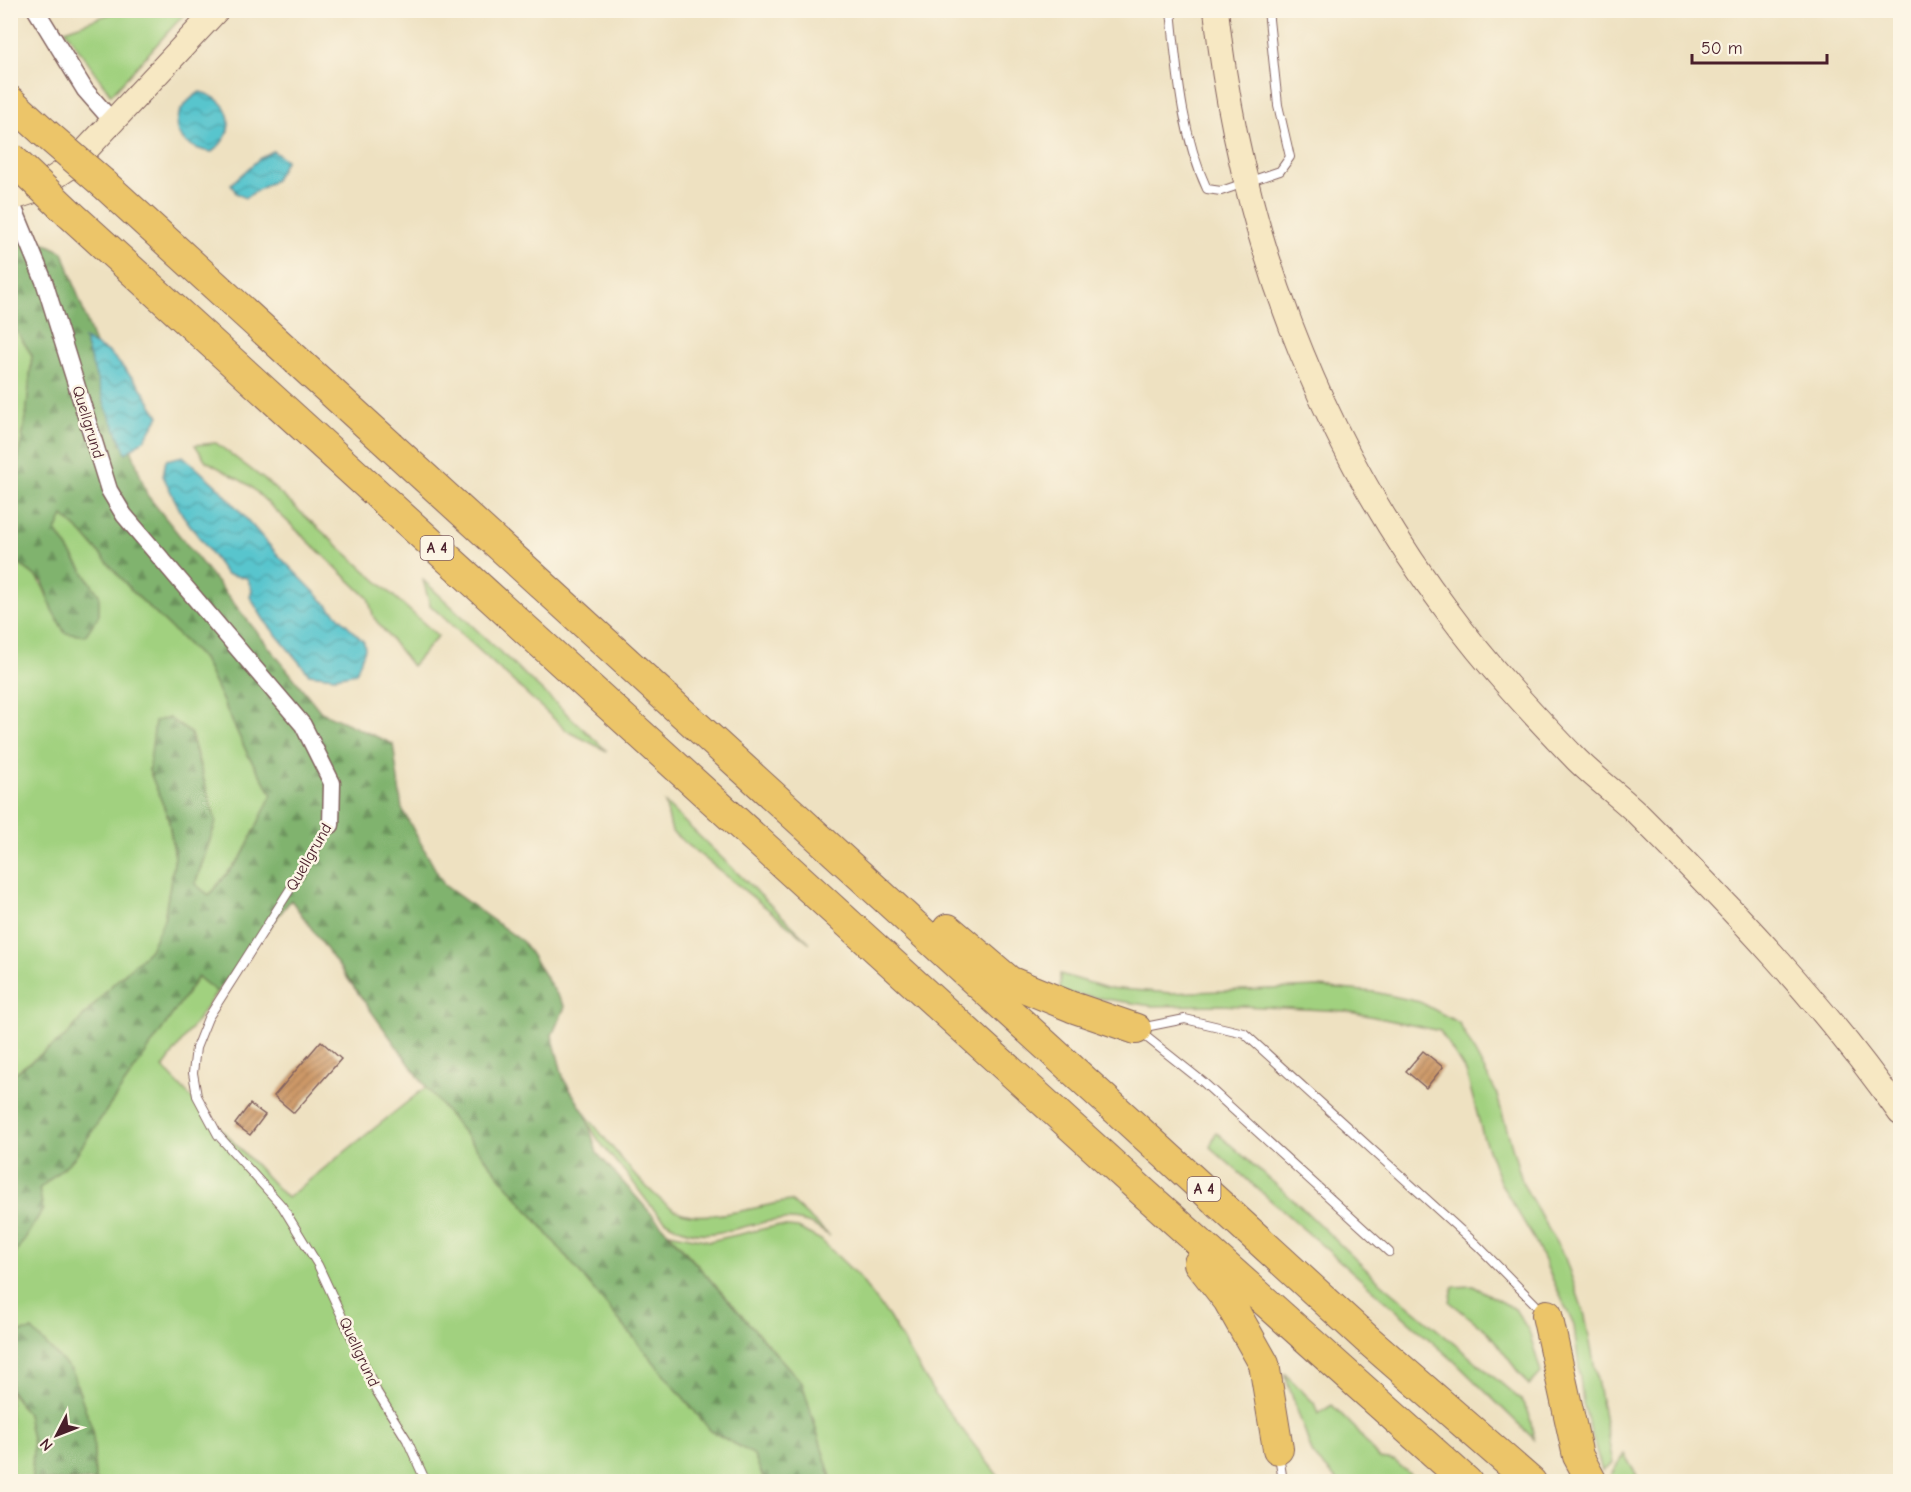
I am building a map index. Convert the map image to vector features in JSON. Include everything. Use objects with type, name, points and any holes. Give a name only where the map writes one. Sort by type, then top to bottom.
[{"type":"highway","name":"A 4","points":[[10,102],[104,184],[1359,1330],[1531,1482]]},
{"type":"highway","name":"A 4","points":[[10,158],[1143,1192],[1467,1482]]},
{"type":"highway","points":[[881,893],[932,916],[1010,981],[1072,1007],[1136,1029]]},
{"type":"highway","points":[[1143,1192],[1228,1300],[1264,1364],[1278,1449]]},
{"type":"highway","points":[[1546,1316],[1578,1456],[1592,1482]]},
{"type":"main road","points":[[10,199],[34,190],[70,167],[217,10]]},
{"type":"main road","points":[[1216,10],[1222,68],[1244,183],[1285,314],[1323,404],[1365,485],[1449,614],[1515,694],[1572,754],[1634,810],[1783,968],[1846,1039],[1900,1113]]},
{"type":"street","points":[[36,10],[86,90],[113,122]]},
{"type":"street","name":"Quellgrund","points":[[10,199],[44,280],[110,490],[124,515],[303,725],[332,783],[331,825]]},
{"type":"lane","points":[[1171,10],[1179,95],[1200,175],[1207,189],[1221,191],[1280,171],[1290,157],[1278,105],[1268,10]]},
{"type":"lane","name":"Quellgrund","points":[[331,825],[208,1018],[196,1048],[193,1073],[197,1096],[218,1135],[282,1206],[318,1265],[377,1392],[407,1440],[426,1482]]},
{"type":"lane","points":[[1136,1029],[1185,1018],[1244,1033],[1478,1246],[1546,1316]]},
{"type":"lane","points":[[1136,1029],[1203,1083],[1389,1252]]},
{"type":"lane","points":[[1278,1449],[1283,1482]]},
{"type":"green space","points":[[118,11],[187,11],[111,95],[65,30]]},
{"type":"green space","points":[[11,227],[63,252],[147,495],[321,712],[393,744],[402,809],[444,885],[523,942],[565,1007],[552,1035],[564,1080],[586,1115],[597,1153],[802,1383],[832,1481],[765,1481],[753,1454],[711,1431],[426,1087],[291,900],[217,992],[198,977],[73,1159],[39,1189],[43,1209],[11,1261],[11,1076],[65,1037],[110,987],[150,950],[164,919],[175,857],[168,817],[149,770],[155,721],[169,718],[190,733],[216,822],[195,884],[209,895],[242,856],[272,794],[248,755],[203,659],[132,591],[83,534],[63,516],[56,531],[99,595],[99,615],[85,636],[65,633],[52,610],[43,582],[11,560],[11,494],[26,418],[32,355],[17,332],[11,330]]},
{"type":"green space","points":[[11,330],[17,332],[32,355],[26,418],[11,494]]},
{"type":"green space","points":[[216,443],[265,480],[438,636],[412,666],[374,618],[368,598],[249,485],[206,461],[195,445]]},
{"type":"green space","points":[[62,515],[83,534],[132,591],[203,659],[248,755],[273,794],[242,856],[209,895],[195,885],[216,822],[191,734],[169,719],[149,770],[168,817],[175,857],[164,920],[150,950],[110,987],[65,1037],[11,1076],[10,560],[38,579],[52,610],[99,595],[56,531]]},
{"type":"green space","points":[[423,580],[607,751],[567,731],[430,605]]},
{"type":"green space","points":[[665,803],[810,943],[672,832]]},
{"type":"green space","points":[[1060,974],[1107,988],[1171,993],[1318,987],[1374,992],[1420,1002],[1459,1023],[1496,1092],[1523,1184],[1565,1258],[1585,1316],[1613,1464],[1602,1471],[1583,1403],[1574,1326],[1534,1239],[1500,1182],[1483,1136],[1466,1072],[1440,1031],[1346,1011],[1221,1005],[1152,1006],[1060,992]]},
{"type":"green space","points":[[198,977],[217,992],[163,1068],[287,1198],[426,1087],[711,1431],[753,1454],[765,1481],[423,1482],[420,1476],[415,1482],[95,1481],[93,1431],[32,1330],[11,1334],[10,1261],[43,1209],[39,1189],[73,1159]]},
{"type":"green space","points":[[586,1115],[644,1184],[670,1207],[682,1213],[721,1214],[791,1201],[830,1236],[810,1224],[789,1220],[771,1221],[704,1234],[686,1231],[669,1223],[653,1208],[605,1148],[589,1124]]},
{"type":"green space","points":[[1216,1132],[1299,1205],[1371,1274],[1521,1400],[1529,1413],[1534,1439],[1454,1361],[1210,1147]]},
{"type":"green space","points":[[776,1226],[798,1228],[821,1240],[858,1276],[889,1317],[934,1393],[1002,1481],[832,1481],[802,1383],[669,1233],[710,1241]]},
{"type":"green space","points":[[1473,1286],[1515,1309],[1529,1331],[1541,1373],[1529,1386],[1488,1332],[1450,1302],[1453,1287]]},
{"type":"green space","points":[[32,1330],[72,1371],[93,1431],[95,1481],[32,1481],[33,1444],[27,1414],[11,1391],[10,1334]]},
{"type":"green space","points":[[1284,1373],[1314,1403],[1318,1414],[1332,1405],[1355,1428],[1379,1459],[1395,1461],[1417,1481],[1338,1481],[1313,1455]]},
{"type":"green space","points":[[10,1391],[27,1414],[33,1444],[32,1481],[11,1481]]},
{"type":"green space","points":[[1624,1454],[1640,1481],[1607,1481]]},
{"type":"water","points":[[200,92],[220,102],[228,117],[229,126],[226,135],[221,144],[212,152],[198,149],[187,143],[180,136],[177,128],[181,110]]},
{"type":"water","points":[[273,151],[286,160],[275,180],[245,198],[236,193],[231,184],[260,158]]},
{"type":"water","points":[[84,339],[110,353],[139,385],[159,416],[145,439],[126,453],[106,408]]},
{"type":"water","points":[[183,456],[221,490],[278,555],[364,642],[365,649],[356,673],[335,677],[309,674],[264,620],[250,597],[252,590],[247,578],[226,574],[182,514],[163,476],[166,460]]},
{"type":"building","points":[[321,1041],[341,1059],[294,1113],[274,1096]]},
{"type":"building","points":[[1423,1051],[1443,1067],[1426,1088],[1406,1071]]},
{"type":"building","points":[[250,1104],[265,1115],[250,1135],[235,1124]]}]
